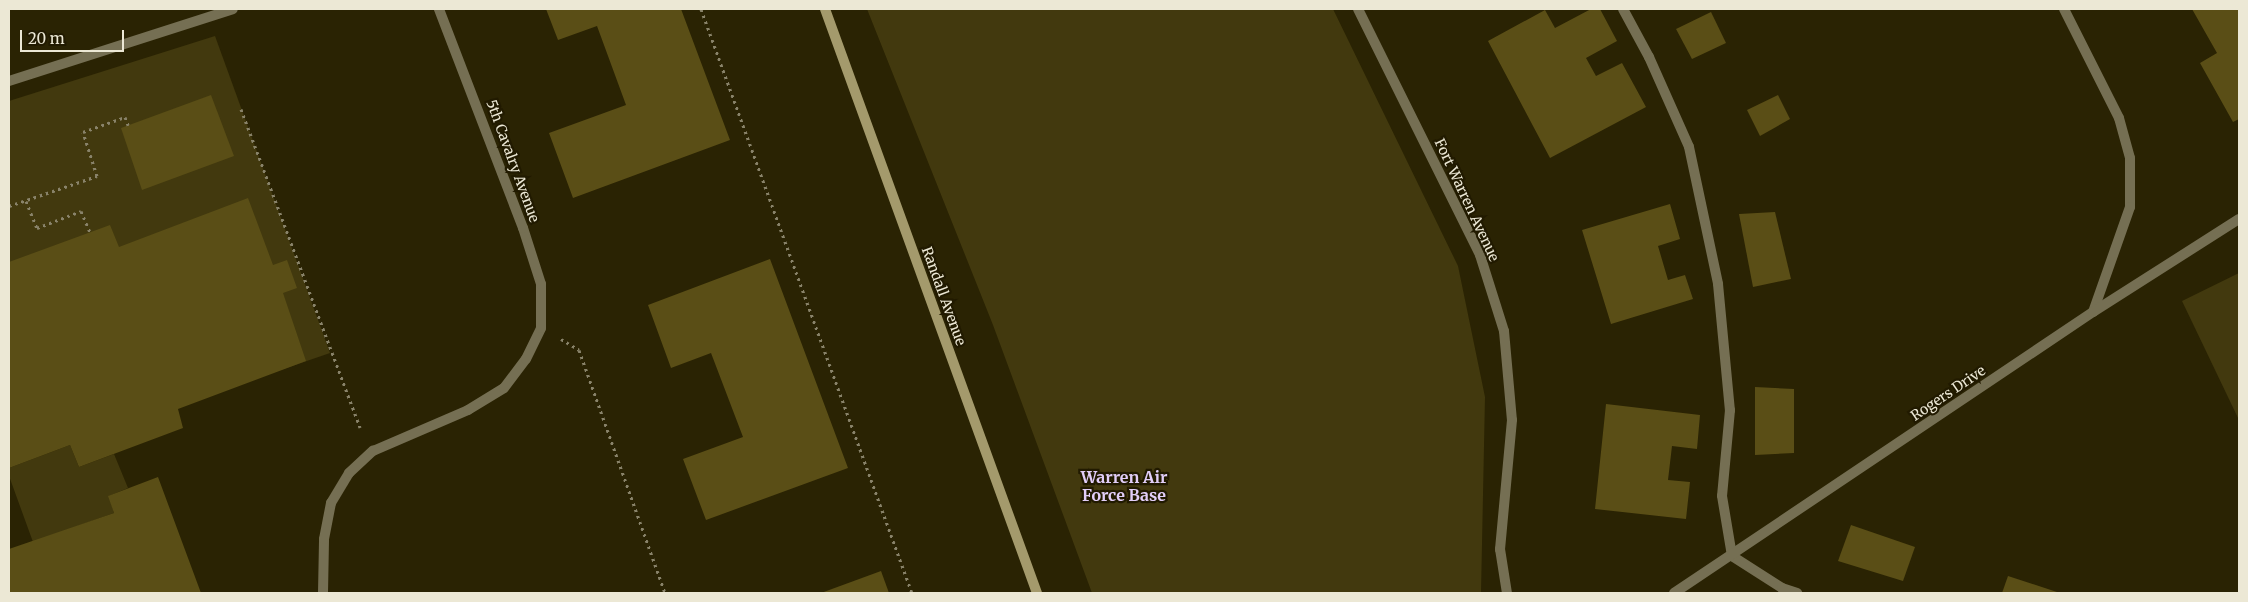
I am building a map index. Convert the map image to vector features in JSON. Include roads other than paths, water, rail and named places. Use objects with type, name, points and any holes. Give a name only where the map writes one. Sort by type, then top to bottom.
[{"type":"street","points":[[9,81],[233,9]]},
{"type":"street","name":"5th Cavalry Avenue","points":[[323,593],[324,539],[331,503],[349,473],[373,451],[468,410],[504,388],[526,359],[541,328],[541,284],[482,113],[439,9]]},
{"type":"street","name":"Randall Avenue","points":[[825,9],[1037,593]]},
{"type":"street","name":"Fort Warren Avenue","points":[[1358,9],[1480,255],[1504,331],[1512,420],[1500,549],[1506,593]]},
{"type":"street","points":[[1623,9],[1648,57],[1689,147],[1718,284],[1730,410],[1722,496],[1732,556],[1782,588],[1797,593]]},
{"type":"street","points":[[2064,9],[2119,118],[2130,158],[2130,207],[2093,312]]},
{"type":"street","name":"Rogers Drive","points":[[1674,593],[1732,556],[2093,312],[2239,220]]},
{"type":"district","name":"Warren Air Force Base","points":[[1124,486]]}]
